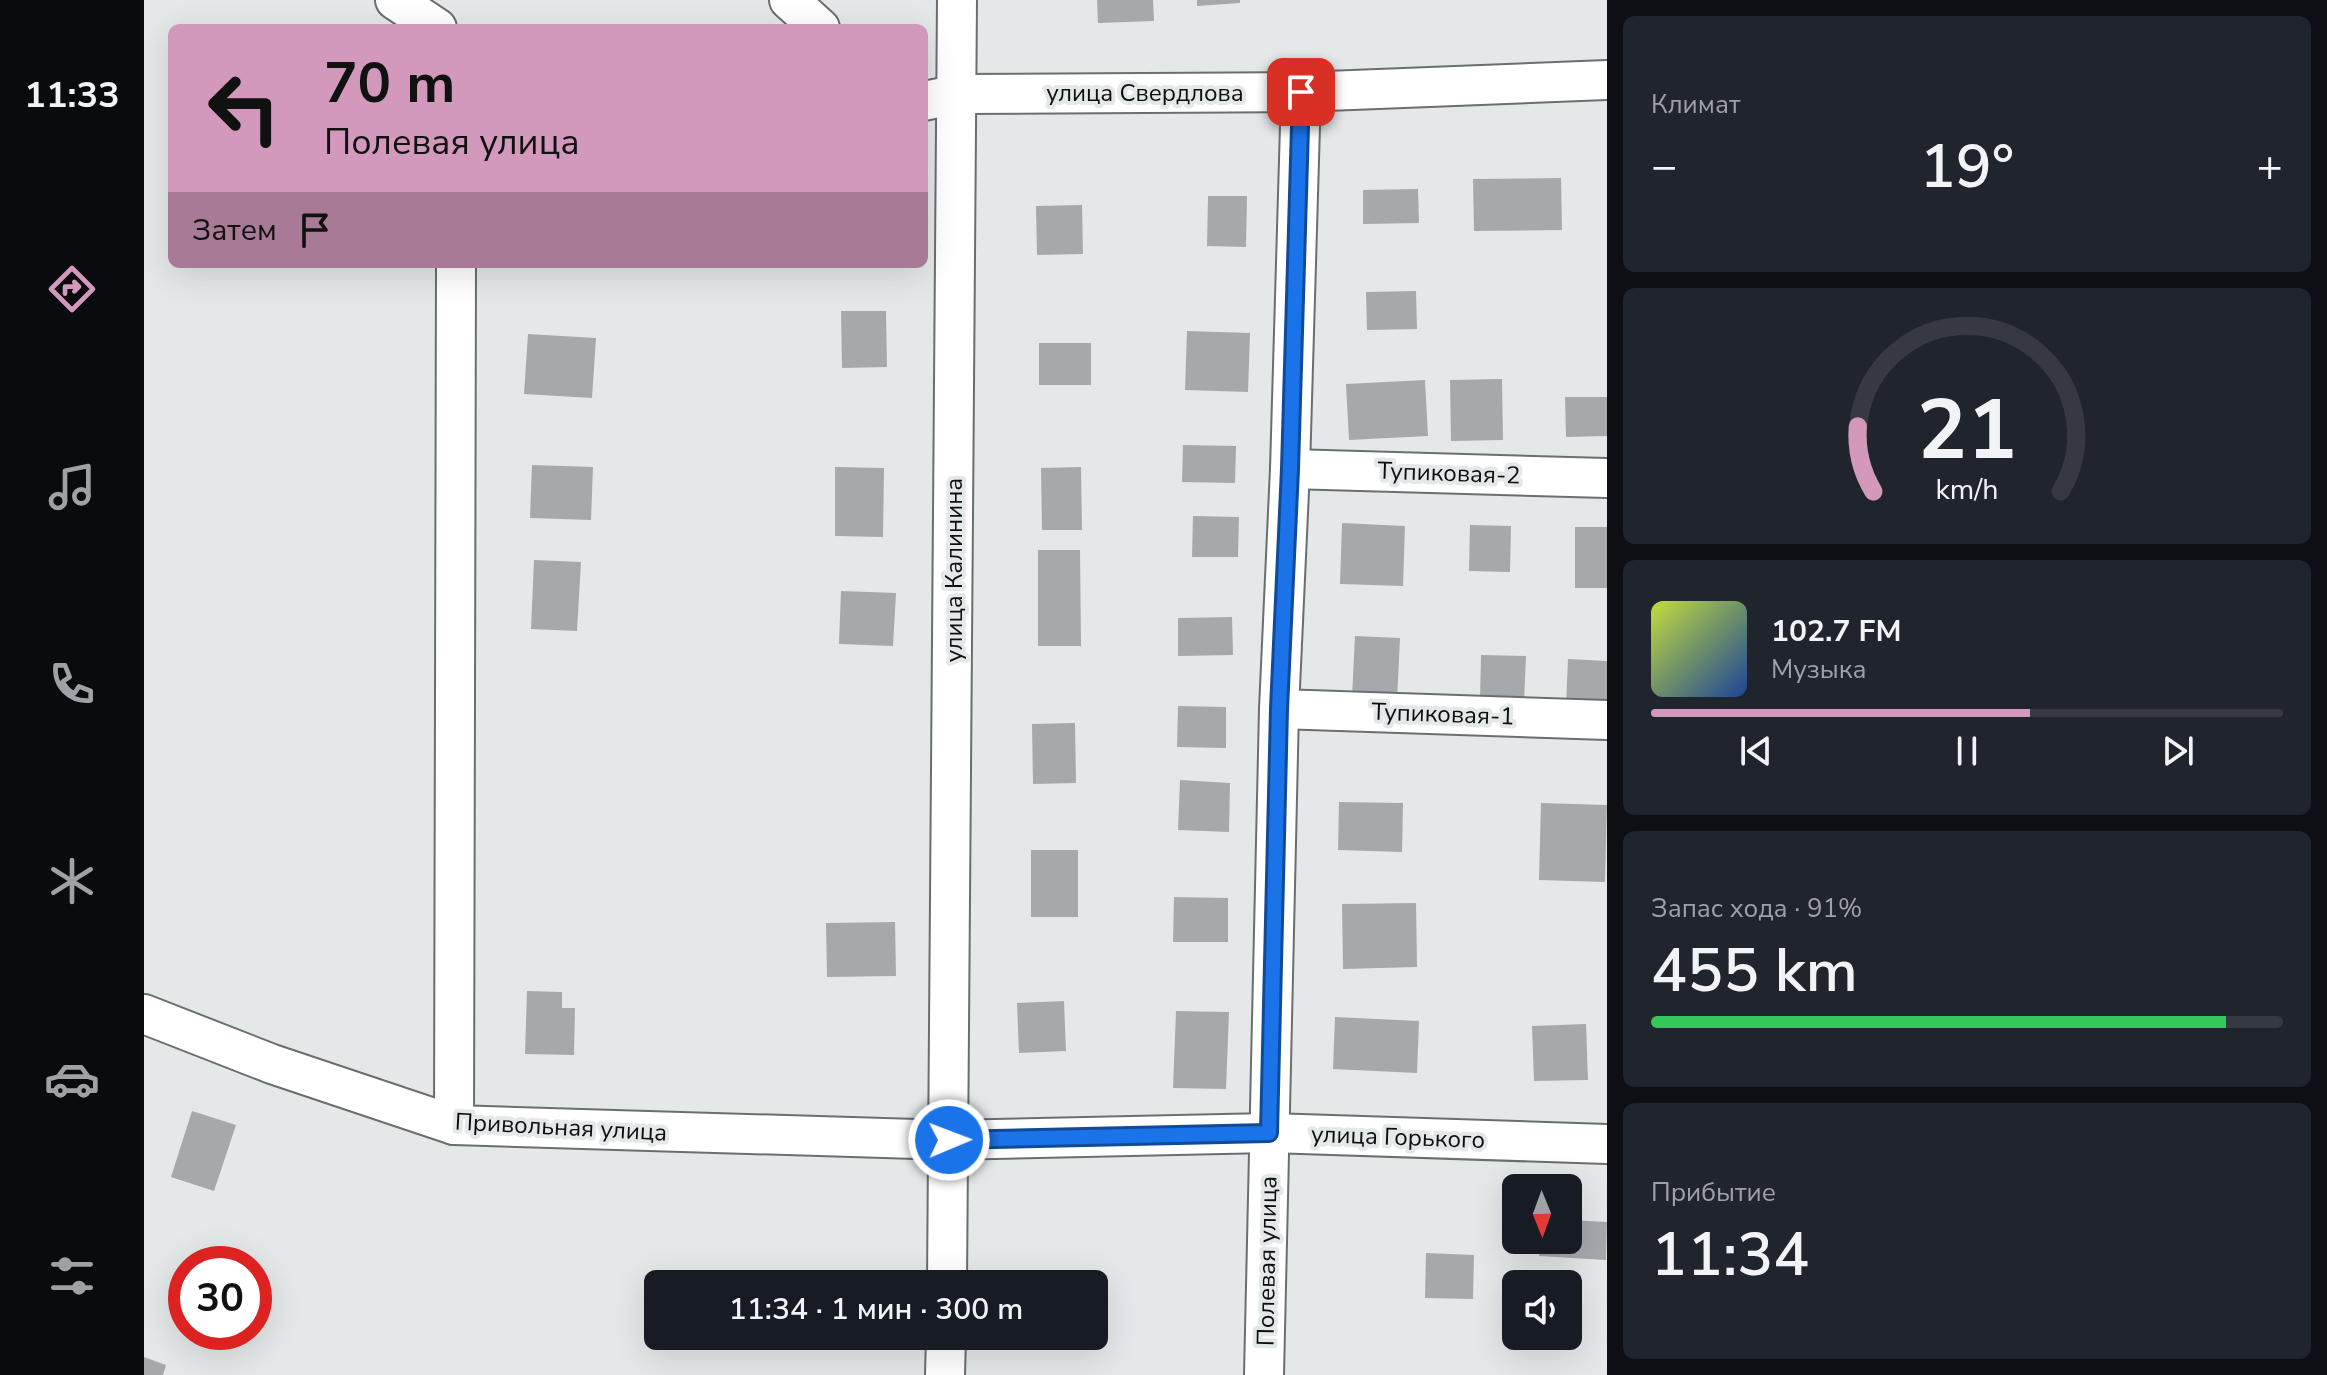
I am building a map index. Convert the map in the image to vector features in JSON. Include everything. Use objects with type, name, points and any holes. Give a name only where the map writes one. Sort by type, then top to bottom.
[{"type":"street","points":[[395,0],[431,24]]},
{"type":"street","points":[[789,0],[816,24]]},
{"type":"street","name":"улица Калинина","points":[[947,1270],[949,1140],[935,94],[957,0]]},
{"type":"street","name":"улица Свердлова","points":[[935,94],[1301,92],[1607,80]]},
{"type":"street","name":"Полевая улица","points":[[1264,1375],[1279,709],[1290,469],[1301,92]]},
{"type":"street","points":[[454,1125],[456,268]]},
{"type":"street","name":"Тупиковая-2","points":[[1290,469],[1607,478]]},
{"type":"street","name":"Тупиковая-1","points":[[1279,709],[1607,720]]},
{"type":"street","name":"Привольная улица","points":[[144,1014],[272,1064],[454,1125],[949,1140]]},
{"type":"street","name":"улица Горького","points":[[949,1140],[1269,1133],[1607,1144]]},
{"type":"street","points":[[945,1375],[946,1350]]},
{"type":"building","points":[[1097,0],[1153,0],[1154,21],[1098,23]]},
{"type":"building","points":[[1197,0],[1240,0],[1240,3],[1197,6]]},
{"type":"building","points":[[1561,178],[1562,230],[1474,231],[1473,179]]},
{"type":"building","points":[[1418,189],[1419,223],[1363,224],[1363,190]]},
{"type":"building","points":[[1208,196],[1247,196],[1246,247],[1207,246]]},
{"type":"building","points":[[1082,205],[1083,254],[1037,255],[1036,206]]},
{"type":"building","points":[[1416,291],[1417,329],[1367,330],[1366,292]]},
{"type":"building","points":[[841,311],[886,311],[887,367],[842,368]]},
{"type":"building","points":[[1187,331],[1250,333],[1248,392],[1185,390]]},
{"type":"building","points":[[528,334],[596,338],[592,398],[524,394]]},
{"type":"building","points":[[1039,343],[1091,343],[1091,385],[1039,385]]},
{"type":"building","points":[[1502,379],[1503,440],[1451,441],[1450,380]]},
{"type":"building","points":[[1425,380],[1428,436],[1349,440],[1346,384]]},
{"type":"building","points":[[1565,397],[1607,397],[1607,436],[1566,437]]},
{"type":"building","points":[[1183,445],[1236,446],[1235,483],[1182,482]]},
{"type":"building","points":[[532,465],[593,467],[591,520],[530,518]]},
{"type":"building","points":[[835,467],[884,468],[883,537],[835,536]]},
{"type":"building","points":[[1081,467],[1082,530],[1042,530],[1041,468]]},
{"type":"building","points":[[1193,516],[1239,517],[1238,557],[1192,557]]},
{"type":"building","points":[[1342,523],[1405,526],[1403,586],[1340,584]]},
{"type":"building","points":[[1470,525],[1511,526],[1510,572],[1469,571]]},
{"type":"building","points":[[1575,527],[1607,527],[1607,588],[1575,588]]},
{"type":"building","points":[[1038,550],[1080,550],[1081,646],[1038,646]]},
{"type":"building","points":[[534,560],[581,562],[577,631],[531,629]]},
{"type":"building","points":[[841,591],[896,593],[893,646],[839,644]]},
{"type":"building","points":[[1232,617],[1233,655],[1178,656],[1178,618]]},
{"type":"building","points":[[1355,636],[1400,638],[1397,700],[1352,698]]},
{"type":"building","points":[[1481,655],[1526,656],[1524,702],[1480,702]]},
{"type":"building","points":[[1568,659],[1607,661],[1607,707],[1566,705]]},
{"type":"building","points":[[1178,706],[1226,707],[1226,748],[1177,747]]},
{"type":"building","points":[[1075,723],[1076,783],[1033,784],[1032,724]]},
{"type":"building","points":[[1180,780],[1230,783],[1229,832],[1178,830]]},
{"type":"building","points":[[1339,802],[1403,803],[1402,852],[1338,850]]},
{"type":"building","points":[[1541,803],[1607,805],[1605,882],[1539,880]]},
{"type":"building","points":[[1031,850],[1078,850],[1078,917],[1031,917]]},
{"type":"building","points":[[1174,897],[1228,898],[1228,942],[1173,942]]},
{"type":"building","points":[[1416,903],[1417,967],[1343,969],[1342,904]]},
{"type":"building","points":[[895,922],[896,976],[827,977],[826,923]]},
{"type":"building","points":[[527,991],[562,992],[562,1008],[575,1008],[574,1055],[525,1054]]},
{"type":"building","points":[[1064,1001],[1066,1051],[1019,1053],[1017,1003]]},
{"type":"building","points":[[1176,1011],[1229,1012],[1226,1089],[1173,1088]]},
{"type":"building","points":[[1335,1017],[1419,1021],[1417,1073],[1333,1069]]},
{"type":"building","points":[[1586,1024],[1588,1080],[1534,1081],[1532,1026]]},
{"type":"building","points":[[192,1111],[236,1125],[214,1191],[171,1177]]},
{"type":"building","points":[[1582,1221],[1607,1222],[1606,1260],[1539,1256],[1582,1254]]},
{"type":"building","points":[[1426,1253],[1474,1255],[1473,1299],[1425,1298]]},
{"type":"building","points":[[144,1357],[166,1365],[163,1375],[144,1375]]},
{"type":"route","points":[[949,1140],[1269,1133],[1279,709],[1290,469],[1301,92]]}]
